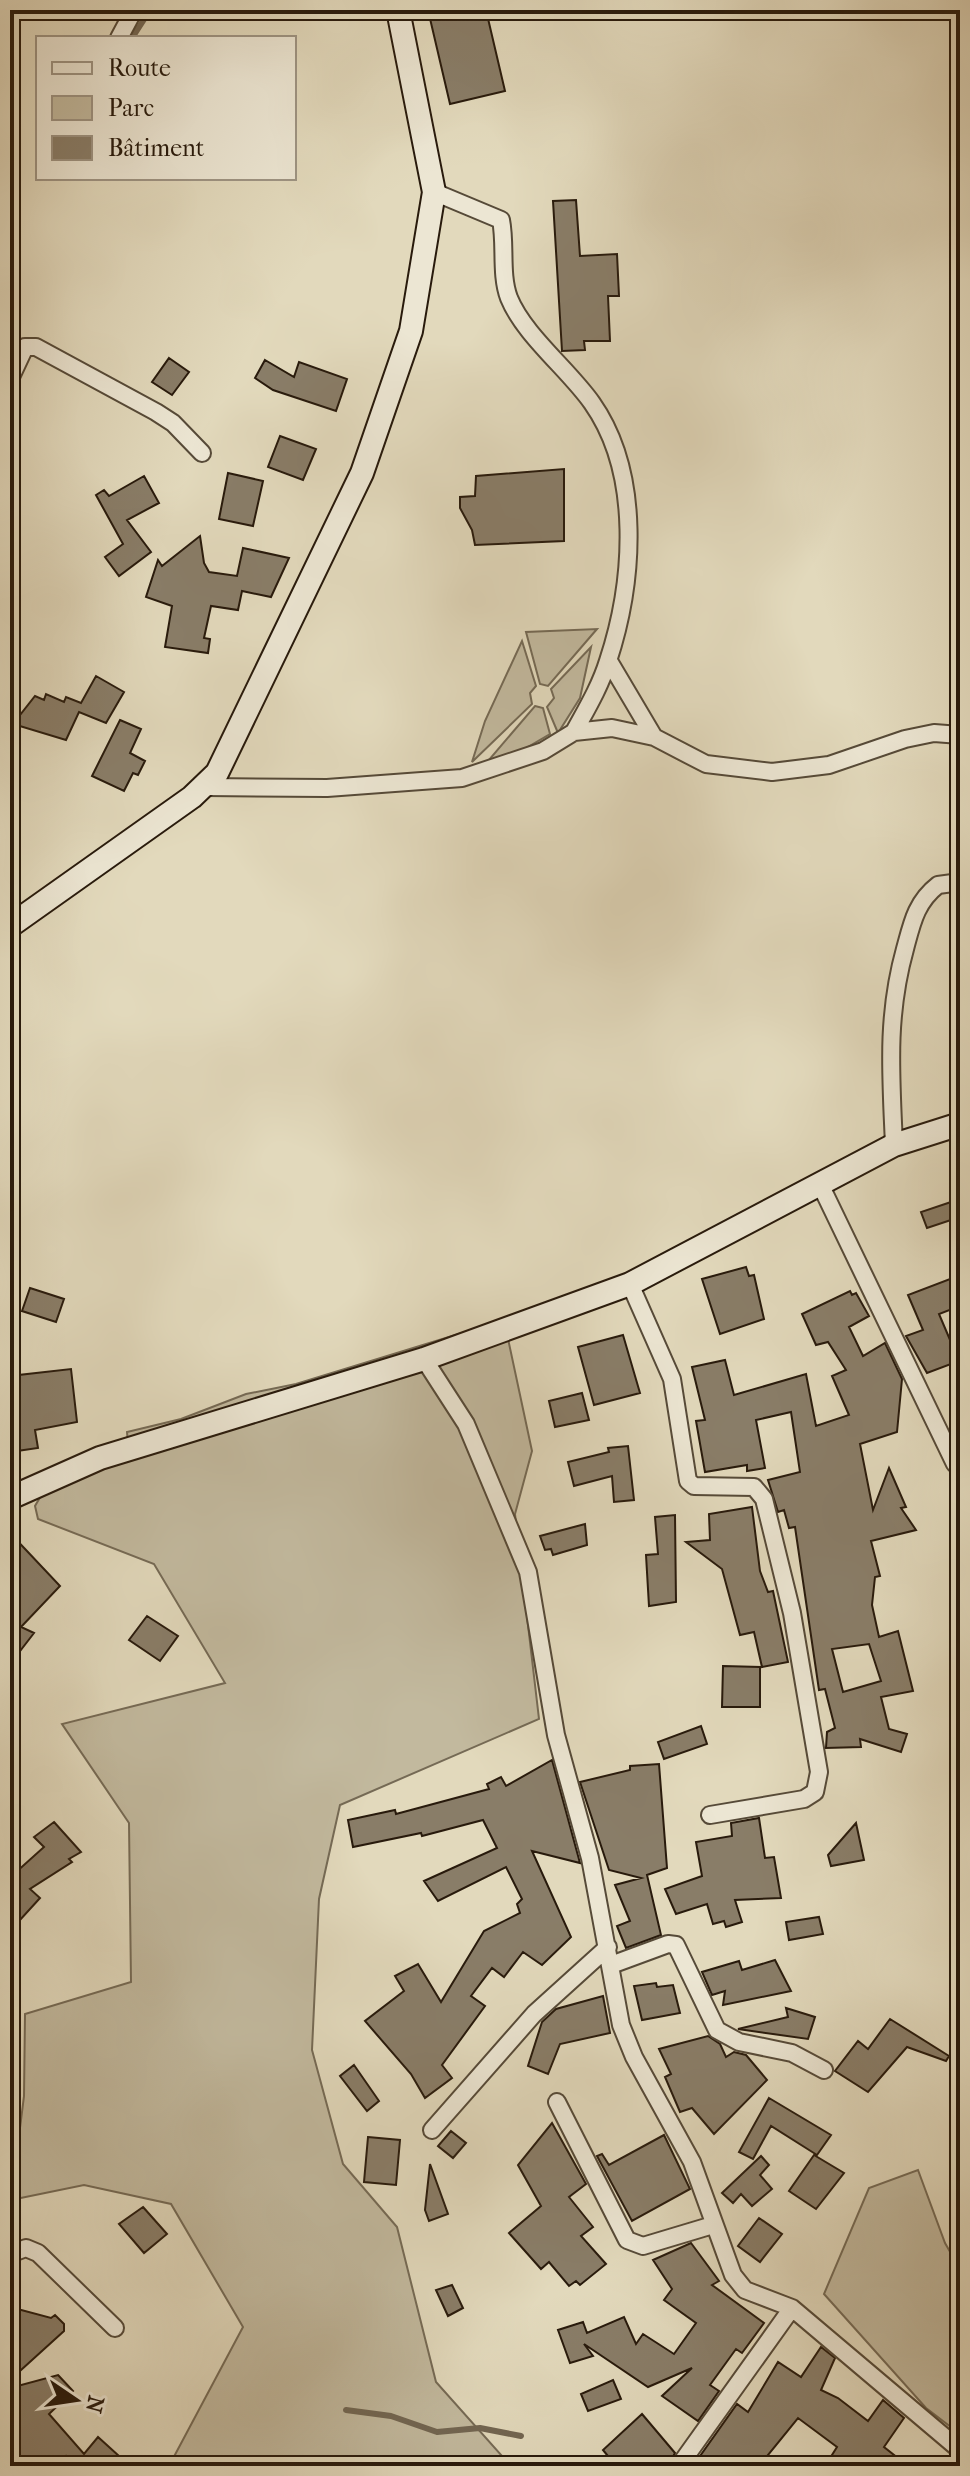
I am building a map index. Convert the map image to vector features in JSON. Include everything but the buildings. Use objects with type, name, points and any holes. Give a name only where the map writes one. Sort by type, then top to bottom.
[{"type":"street","points":[[120,36],[134,10]]},
{"type":"street","points":[[10,926],[206,787],[225,759],[362,473],[411,331],[424,270],[434,192],[398,10]]},
{"type":"street","points":[[434,192],[501,220],[506,285],[514,309],[592,402],[610,431],[620,458],[628,538],[627,573],[609,661],[574,732]]},
{"type":"street","points":[[10,379],[25,347],[36,347],[164,417],[202,453]]},
{"type":"street","points":[[609,661],[654,737]]},
{"type":"street","points":[[206,787],[318,788],[462,778],[543,751],[574,732],[612,728],[654,737],[706,764],[772,772],[829,765],[905,739],[934,733],[960,735]]},
{"type":"street","points":[[894,1145],[890,1045],[893,992],[916,909],[938,885],[960,882]]},
{"type":"street","points":[[10,1498],[100,1458],[424,1359],[630,1284],[894,1145],[960,1124]]},
{"type":"street","points":[[820,1184],[955,1464]]},
{"type":"street","points":[[630,1284],[672,1379],[688,1481],[694,1486],[754,1487],[764,1499],[792,1613],[819,1772],[815,1792],[804,1799],[710,1815]]},
{"type":"street","points":[[424,1359],[466,1424],[528,1572],[556,1735],[590,1858],[627,2042],[692,2162],[733,2275],[745,2290],[792,2308],[960,2450]]},
{"type":"street","points":[[611,1965],[676,1945],[717,2030],[739,2042],[792,2053],[824,2070]]},
{"type":"street","points":[[432,2130],[534,2014],[608,1947]]},
{"type":"street","points":[[557,2102],[627,2240],[643,2246],[713,2225]]},
{"type":"street","points":[[10,2254],[26,2248],[38,2253],[115,2328]]},
{"type":"street","points":[[679,2466],[792,2308]]},
{"type":"green space","points":[[597,629],[548,686],[540,684],[526,632]]},
{"type":"green space","points":[[522,641],[536,686],[530,693],[532,704],[472,762],[485,721]]},
{"type":"green space","points":[[591,647],[580,698],[558,733],[547,707],[554,698],[551,689]]},
{"type":"green space","points":[[535,706],[543,708],[550,734],[521,751],[488,761]]},
{"type":"green space","points":[[504,1320],[532,1451],[515,1514],[539,1719],[340,1805],[319,1899],[312,2050],[343,2164],[397,2227],[436,2382],[511,2466],[169,2466],[243,2327],[171,2204],[84,2185],[11,2200],[24,2096],[25,2014],[131,1982],[129,1823],[62,1724],[225,1683],[154,1564],[38,1519],[35,1506],[42,1494],[129,1455],[127,1432],[181,1419],[246,1394],[296,1384]]},
{"type":"green space","points":[[918,2170],[945,2243],[960,2269],[960,2434],[926,2408],[824,2294],[869,2188]]},
{"type":"waterway","points":[[133,36],[150,10]]},
{"type":"waterway","points":[[346,2410],[391,2416],[437,2432],[480,2428],[521,2436]]}]
